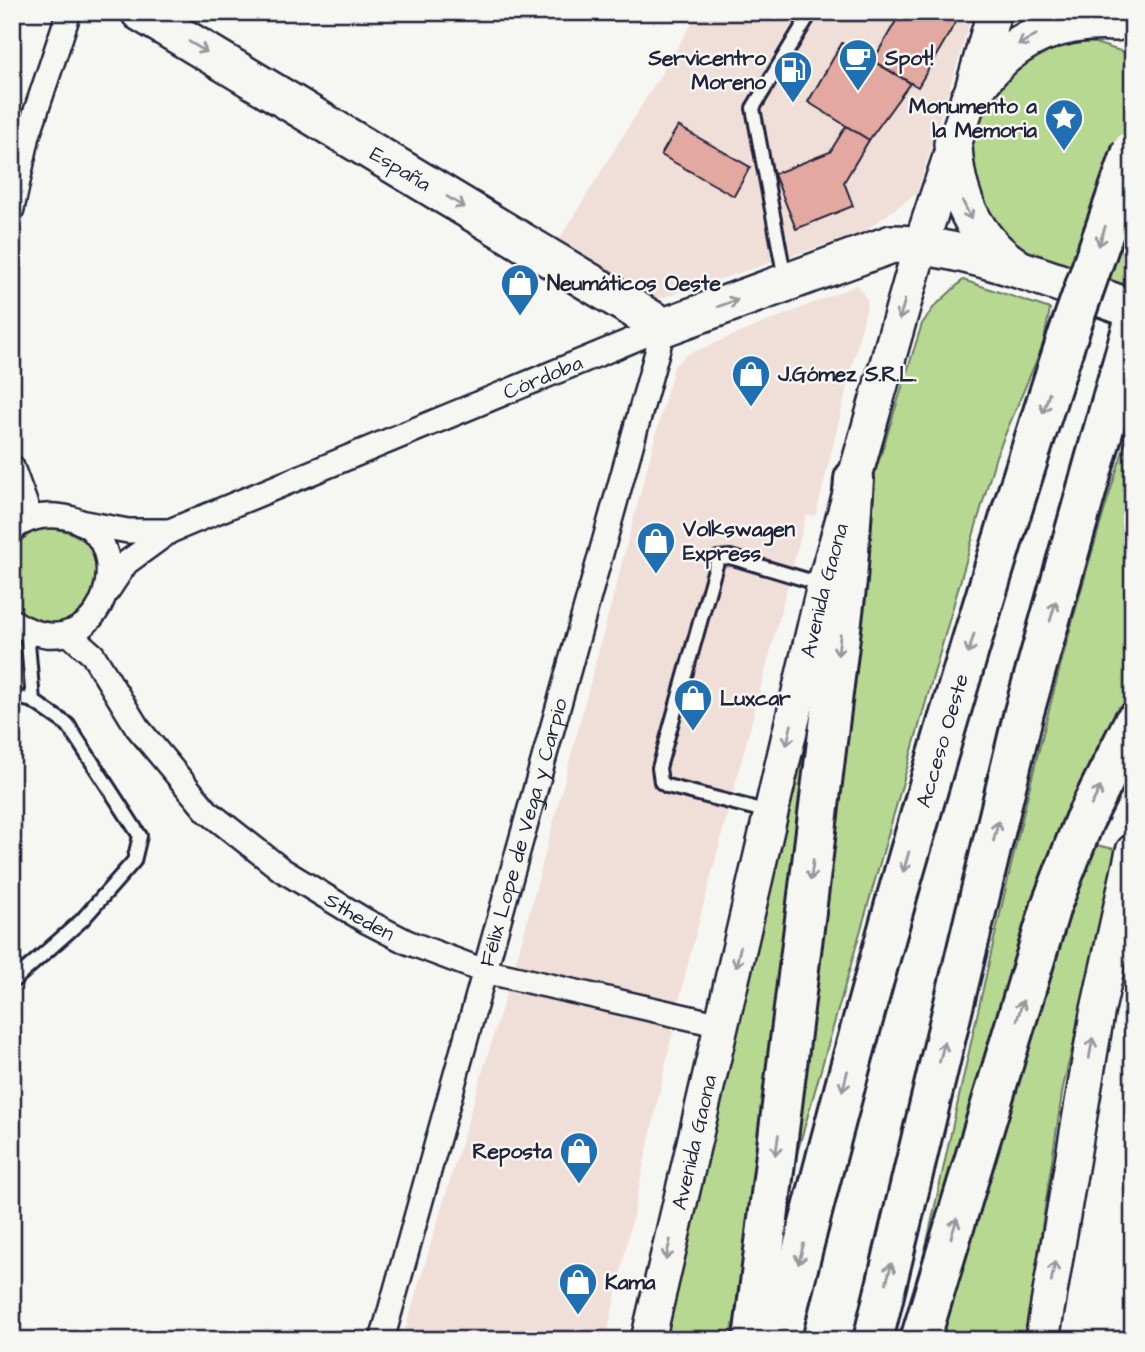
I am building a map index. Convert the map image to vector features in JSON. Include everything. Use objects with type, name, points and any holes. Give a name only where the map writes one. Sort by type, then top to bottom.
[{"type":"highway","name":"Acceso Oeste","points":[[780,1340],[860,1020],[999,550],[1133,149]]},
{"type":"highway","points":[[873,1340],[1024,712],[1129,339]]},
{"type":"highway","points":[[754,1340],[846,593],[853,479]]},
{"type":"highway","points":[[920,1340],[1051,906],[1084,821],[1133,723]]},
{"type":"main road","name":"España","points":[[140,12],[664,327]]},
{"type":"main road","points":[[969,100],[991,67],[1021,42],[1039,33],[1077,22],[1113,21]]},
{"type":"main road","points":[[953,144],[957,182],[971,218],[993,248],[1023,272]]},
{"type":"main road","name":"Córdoba","points":[[664,327],[892,244],[920,244],[1023,272],[1133,309]]},
{"type":"street","points":[[12,209],[28,135],[69,12]]},
{"type":"street","name":"Avenida Gaona","points":[[648,1340],[824,585],[920,244],[969,100],[995,12]]},
{"type":"street","name":"Córdoba","points":[[89,621],[101,607],[108,590],[126,564],[170,531],[664,327]]},
{"type":"street","name":"Félix Lope de Vega y Carpio","points":[[382,1340],[664,327]]},
{"type":"street","points":[[12,467],[21,524]]},
{"type":"street","name":"Córdoba","points":[[21,524],[63,517],[128,531],[170,531]]},
{"type":"street","points":[[78,522],[94,534],[105,551],[110,570],[108,590]]},
{"type":"street","points":[[20,626],[48,635],[68,633],[89,621]]},
{"type":"street","name":"Stheden","points":[[89,621],[93,656]]},
{"type":"street","name":"Stheden","points":[[68,633],[93,656],[137,727],[171,772],[207,811],[242,842],[366,921],[407,942],[484,971],[720,1025]]},
{"type":"street","points":[[1042,1340],[1097,1014],[1133,851]]},
{"type":"lane","points":[[785,282],[753,108],[811,12]]},
{"type":"lane","points":[[771,812],[667,786],[661,782],[659,768],[718,558],[730,557],[824,585]]},
{"type":"lane","points":[[20,626],[33,701]]},
{"type":"lane","points":[[12,696],[33,701],[68,725],[140,836],[134,861],[99,901],[82,920],[12,982]]},
{"type":"shaded area","name":"Servicentro Moreno","points":[[699,12],[966,12],[972,16],[917,193],[862,233],[649,302],[556,245]]},
{"type":"shaded area","points":[[857,285],[868,301],[816,515],[806,516],[685,975],[606,1340],[402,1340],[523,937],[674,366],[686,355]]},
{"type":"green space","points":[[1063,43],[1095,43],[1133,55],[1133,297],[1016,257],[978,215],[966,134],[1018,58]]},
{"type":"green space","points":[[963,280],[1050,309],[1043,345],[996,456],[794,1164],[859,542],[876,470],[922,324],[934,307]]},
{"type":"green space","points":[[1133,420],[1133,693],[1076,802],[918,1282],[1041,740],[1069,633]]},
{"type":"green space","points":[[49,528],[80,538],[95,556],[98,577],[90,598],[75,615],[55,624],[33,622],[12,603],[12,547],[34,531]]},
{"type":"green space","points":[[817,672],[749,1254],[730,1340],[665,1340]]},
{"type":"green space","points":[[1092,844],[1119,850],[1063,1087],[1025,1340],[936,1340],[1068,893]]},
{"type":"building","points":[[901,12],[961,13],[918,87],[873,61]]},
{"type":"building","name":"Spot!","points":[[842,43],[910,83],[869,140],[808,102]]},
{"type":"building","points":[[678,126],[750,167],[734,196],[661,155]]},
{"type":"building","points":[[846,126],[869,140],[844,182],[853,206],[796,229],[774,174],[830,152]]},
{"type":"place","name":"Spot!","points":[[858,92]]},
{"type":"place","name":"Servicentro Moreno","points":[[793,104]]},
{"type":"place","name":"Monumento a la Memoria","points":[[1064,152]]},
{"type":"place","name":"Neumáticos Oeste","points":[[520,317]]},
{"type":"place","name":"J.Gómez S.R.L.","points":[[751,408]]},
{"type":"place","name":"Volkswagen Express","points":[[656,575]]},
{"type":"place","name":"Luxcar","points":[[693,732]]},
{"type":"place","name":"Reposta","points":[[579,1185]]},
{"type":"place","name":"Kama","points":[[578,1316]]}]
